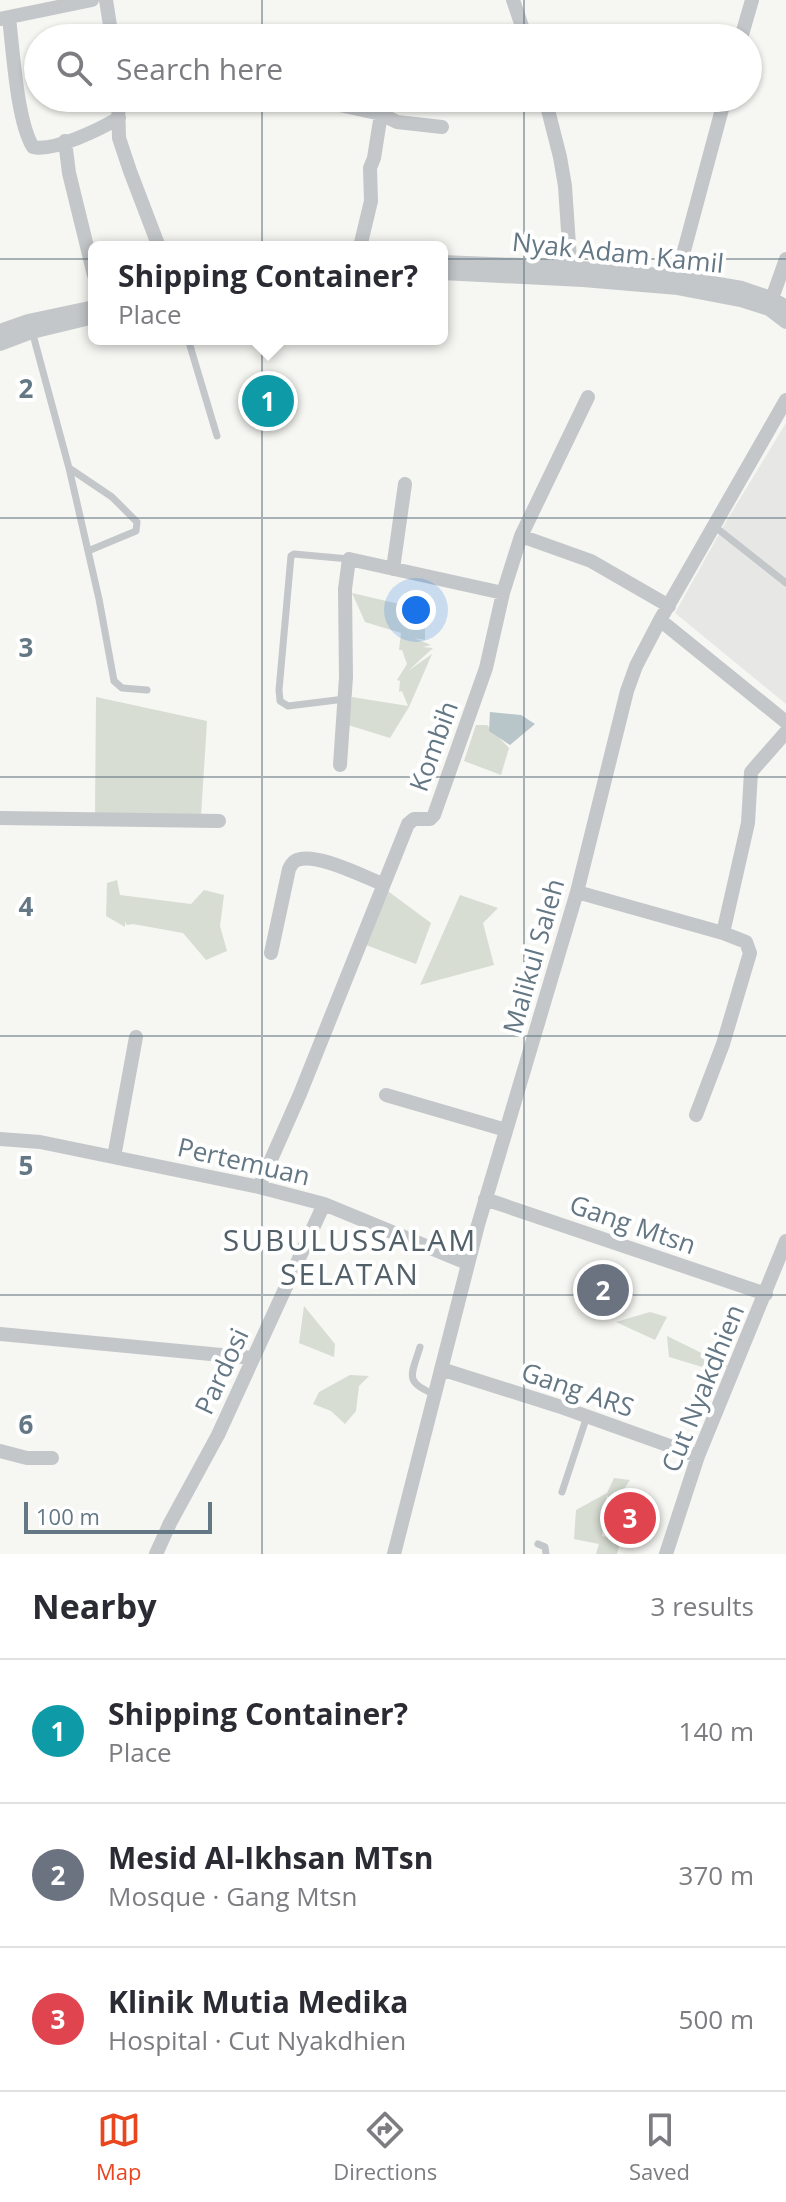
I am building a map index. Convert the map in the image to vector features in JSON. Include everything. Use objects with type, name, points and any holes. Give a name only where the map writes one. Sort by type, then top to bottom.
[{"type":"street","points":[[92,0],[5,19],[20,102],[29,141],[37,148],[46,148],[96,131],[119,118]]},
{"type":"street","points":[[106,0],[110,24]]},
{"type":"street","points":[[513,0],[521,24]]},
{"type":"street","points":[[745,24],[752,0]]},
{"type":"street","points":[[119,112],[119,138],[157,241]]},
{"type":"street","points":[[372,112],[397,122],[442,127]]},
{"type":"street","points":[[549,112],[565,186],[571,273]]},
{"type":"street","points":[[677,277],[721,112]]},
{"type":"street","points":[[361,241],[371,201],[370,168],[381,114]]},
{"type":"street","points":[[65,141],[69,173],[88,251]]},
{"type":"street","points":[[786,259],[770,303],[786,322]]},
{"type":"street","name":"Nyak Adam Kamil","points":[[448,263],[571,273],[677,277],[711,288],[742,288],[770,303],[786,307]]},
{"type":"street","points":[[448,273],[571,273],[678,288],[711,288]]},
{"type":"street","points":[[0,344],[30,327],[88,309]]},
{"type":"street","points":[[0,331],[88,318]]},
{"type":"street","name":"Kombih","points":[[259,1187],[300,1094],[408,824],[414,819],[430,819],[434,815],[486,668],[503,593],[521,536],[588,397]]},
{"type":"street","name":"Malikul Saleh","points":[[394,1554],[467,1263],[577,892],[627,691],[660,620],[786,400]]},
{"type":"street","points":[[393,569],[405,484]]},
{"type":"street","points":[[521,536],[591,561],[669,606]]},
{"type":"street","points":[[340,765],[345,699],[345,589],[349,559],[503,593]]},
{"type":"street","points":[[660,620],[786,722]]},
{"type":"street","points":[[723,933],[747,831],[751,772],[786,732]]},
{"type":"street","points":[[0,818],[219,821]]},
{"type":"street","points":[[271,953],[289,869],[298,859],[323,861],[383,884]]},
{"type":"street","points":[[577,892],[746,942],[750,953],[723,1044],[696,1115]]},
{"type":"street","points":[[114,1157],[136,1037]]},
{"type":"street","points":[[386,1095],[506,1130]]},
{"type":"street","name":"Pertemuan","points":[[0,1139],[40,1142],[259,1187],[324,1204],[467,1263]]},
{"type":"street","name":"Gang Mtsn","points":[[485,1199],[766,1294]]},
{"type":"street","name":"Pardosi","points":[[156,1554],[218,1435],[324,1204]]},
{"type":"street","name":"Cut Nyakdhien","points":[[666,1554],[698,1456],[786,1241]]},
{"type":"street","points":[[0,1334],[253,1358]]},
{"type":"street","name":"Gang ARS","points":[[441,1369],[698,1456]]},
{"type":"street","points":[[0,1451],[27,1458],[52,1458]]},
{"type":"lane","points":[[30,327],[69,468],[114,681],[122,688],[147,690]]},
{"type":"lane","points":[[190,345],[217,436]]},
{"type":"lane","points":[[69,468],[112,497],[137,522],[136,531],[88,551]]},
{"type":"lane","points":[[714,526],[786,583]]},
{"type":"lane","points":[[345,699],[288,706],[280,701],[279,690],[291,556],[349,559]]},
{"type":"lane","points":[[420,1347],[412,1374],[413,1383],[434,1394]]},
{"type":"lane","points":[[562,1492],[587,1416]]},
{"type":"lane","points":[[538,1544],[545,1547],[546,1554]]},
{"type":"shaded area","points":[[786,423],[786,704],[675,613]]},
{"type":"shaded area","points":[[352,593],[425,610],[425,640],[414,638],[431,645],[423,647],[433,648],[408,671],[432,654],[409,707],[390,738],[348,725],[352,697],[408,706],[402,691],[399,692],[400,681],[397,680],[407,664],[402,650],[399,650],[401,633],[365,622]]},
{"type":"shaded area","points":[[96,697],[207,721],[201,816],[95,815]]},
{"type":"shaded area","points":[[490,712],[521,715],[535,724],[510,745],[489,731]]},
{"type":"shaded area","points":[[476,725],[487,725],[509,748],[501,775],[464,761]]},
{"type":"shaded area","points":[[117,880],[120,895],[191,904],[204,890],[224,895],[220,926],[227,951],[206,960],[183,933],[127,925],[125,922],[125,927],[106,916],[107,883]]},
{"type":"shaded area","points":[[385,889],[431,923],[416,964],[366,945]]},
{"type":"shaded area","points":[[460,895],[498,908],[483,923],[494,965],[420,985]]},
{"type":"shaded area","points":[[304,1306],[335,1344],[334,1357],[299,1343]]},
{"type":"shaded area","points":[[650,1312],[667,1317],[655,1340],[616,1322]]},
{"type":"shaded area","points":[[667,1336],[728,1366],[719,1372],[669,1357]]},
{"type":"shaded area","points":[[350,1375],[369,1376],[359,1386],[356,1411],[345,1424],[331,1411],[313,1404],[319,1392]]},
{"type":"shaded area","points":[[614,1478],[630,1480],[612,1507],[607,1495],[602,1536],[621,1540],[617,1554],[596,1554],[599,1544],[574,1539],[576,1510],[607,1493]]},
{"type":"place","name":"Shipping Container?","points":[[268,401]]},
{"type":"place","name":"Mesid Al-Ikhsan MTsn","points":[[603,1290]]},
{"type":"place","name":"Klinik Mutia Medika","points":[[630,1518]]},
{"type":"district","name":"SUBULUSSALAM SELATAN","points":[[350,1256]]}]
